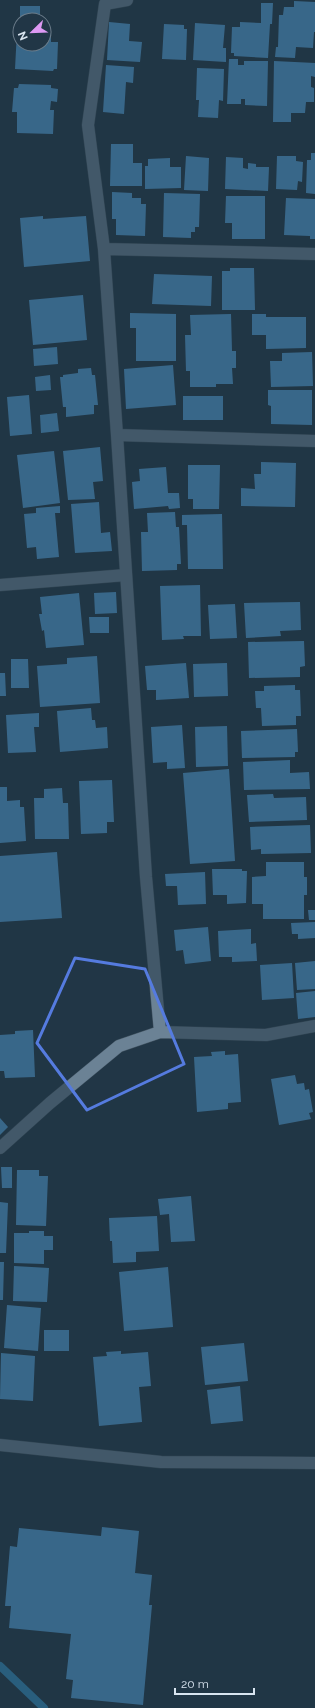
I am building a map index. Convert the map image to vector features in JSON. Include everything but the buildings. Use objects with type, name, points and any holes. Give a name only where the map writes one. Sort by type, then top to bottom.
[{"type":"street","points":[[127,0],[105,4],[88,125],[104,249],[146,877],[160,1032]]},
{"type":"street","points":[[104,249],[315,254]]},
{"type":"street","points":[[117,435],[315,441]]},
{"type":"street","points":[[0,585],[126,575]]},
{"type":"street","points":[[0,1148],[50,1103],[119,1046],[160,1032],[266,1035],[315,1026]]},
{"type":"street","points":[[0,1445],[161,1462],[315,1463]]},
{"type":"highlighted area","points":[[75,958],[145,969],[184,1064],[87,1110],[37,1043]]},
{"type":"waterway","points":[[0,1666],[44,1708]]}]
